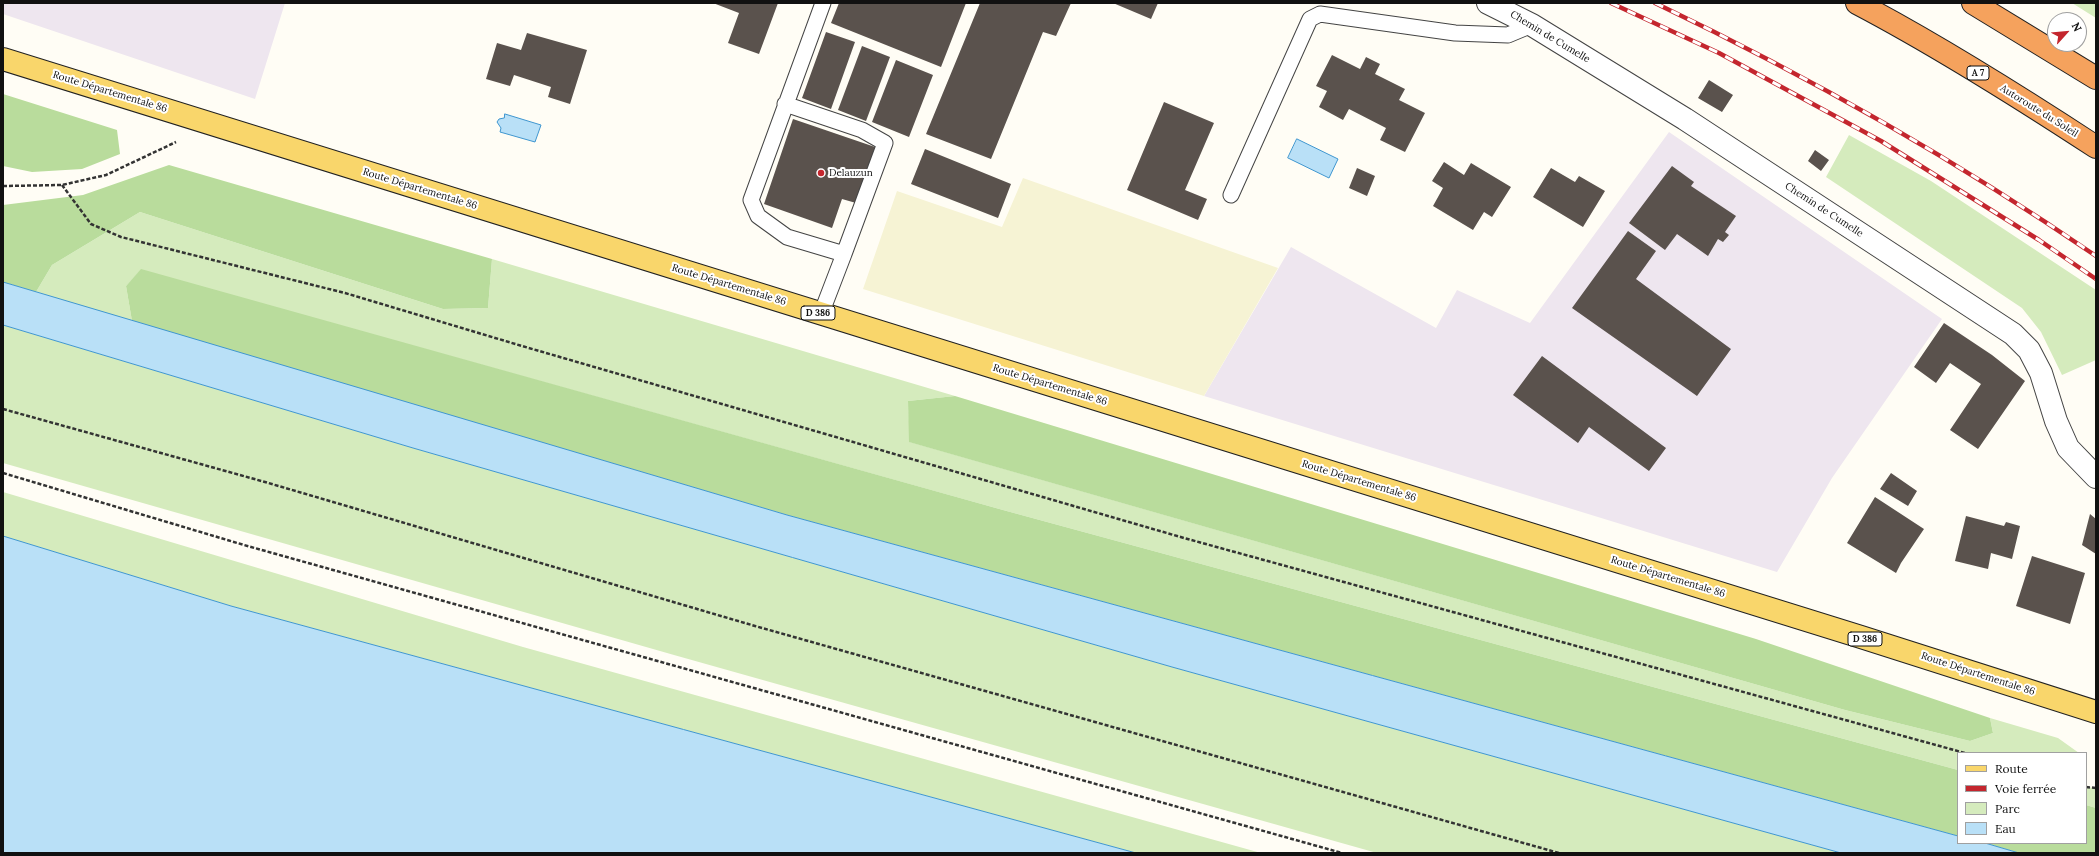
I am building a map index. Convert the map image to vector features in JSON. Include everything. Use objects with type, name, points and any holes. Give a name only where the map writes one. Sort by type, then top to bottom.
[{"type":"highway","name":"Autoroute du Soleil","points":[[1857,3],[1908,30],[2045,113],[2096,147]]},
{"type":"highway","points":[[1973,3],[2096,78]]},
{"type":"main road","name":"Route Départementale 86","points":[[3,59],[2096,712]]},
{"type":"street","name":"Chemin de Cumelle","points":[[1488,3],[1532,25],[1685,119],[2013,334],[2029,350],[2041,373],[2056,421],[2068,448],[2096,477]]},
{"type":"lane","points":[[823,3],[751,200],[758,216],[787,237],[844,254]]},
{"type":"lane","points":[[1231,195],[1310,19],[1320,14],[1455,33],[1508,35],[1532,25]]},
{"type":"lane","points":[[785,104],[862,130],[885,143],[821,314]]},
{"type":"path","points":[[3,186],[62,185],[106,175],[145,158],[213,124]]},
{"type":"path","points":[[62,185],[91,224],[120,237],[345,293],[522,346],[1192,540],[1961,752]]},
{"type":"path","points":[[3,409],[265,482],[755,626],[1559,853]]},
{"type":"path","points":[[3,473],[244,545],[1342,853]]},
{"type":"shaded area","points":[[3,3],[285,3],[255,99],[3,14]]},
{"type":"shaded area","points":[[1669,132],[1942,319],[1832,478],[1777,572],[1204,396],[1291,247],[1436,328],[1457,290],[1530,323]]},
{"type":"shaded area","points":[[1023,178],[1278,268],[1204,396],[863,289],[897,191],[1002,227]]},
{"type":"green space","points":[[2072,3],[2096,3],[2096,18]]},
{"type":"green space","points":[[3,94],[117,130],[120,154],[82,169],[32,172],[3,166]]},
{"type":"green space","points":[[1849,135],[1931,181],[2096,290],[2096,360],[2062,375],[2041,332],[2022,308],[1826,177]]},
{"type":"green space","points":[[169,165],[492,259],[488,308],[443,309],[140,212],[52,265],[36,292],[3,282],[3,205],[83,195]]},
{"type":"green space","points":[[140,212],[443,309],[488,308],[492,259],[955,396],[908,401],[910,442],[1845,710],[1970,741],[1993,733],[1990,718],[2058,738],[2078,752],[1957,752],[1957,770],[1003,510],[141,270],[126,286],[132,321],[36,292],[52,265]]},
{"type":"green space","points":[[141,269],[1003,510],[1957,770],[1957,836],[787,515],[132,321],[126,286]]},
{"type":"green space","points":[[3,325],[413,448],[1172,667],[1841,853],[1377,853],[674,655],[3,463]]},
{"type":"green space","points":[[955,396],[1756,639],[1990,718],[1993,733],[1970,741],[1845,710],[909,442],[908,401]]},
{"type":"green space","points":[[3,492],[523,647],[1261,853],[1136,853],[231,606],[3,536]]},
{"type":"green space","points":[[2087,786],[2096,789],[2096,808],[2087,805]]},
{"type":"green space","points":[[2087,805],[2096,808],[2096,853],[2019,853],[1988,844],[2087,844]]},
{"type":"water","points":[[505,114],[541,125],[535,142],[500,132],[501,128],[497,122],[499,119],[504,118]]},
{"type":"water","points":[[1297,139],[1338,159],[1329,178],[1288,158]]},
{"type":"water","points":[[3,282],[787,515],[1957,836],[1957,844],[1988,844],[2019,853],[1841,853],[1172,667],[413,448],[3,325]]},
{"type":"water","points":[[3,536],[231,606],[1136,853],[3,853]]},
{"type":"building","points":[[713,3],[778,3],[759,54],[728,43],[739,13]]},
{"type":"building","points":[[839,3],[966,3],[941,67],[831,23]]},
{"type":"building","points":[[980,3],[1071,3],[1056,36],[1043,32],[991,159],[926,134]]},
{"type":"building","points":[[1113,3],[1158,3],[1151,19]]},
{"type":"building","points":[[826,32],[855,42],[831,109],[802,98]]},
{"type":"building","points":[[527,33],[587,50],[570,104],[548,97],[551,87],[514,75],[510,86],[486,79],[497,43],[521,50]]},
{"type":"building","points":[[862,46],[890,57],[866,121],[838,110]]},
{"type":"building","points":[[1332,55],[1360,69],[1366,57],[1380,64],[1375,74],[1405,89],[1399,100],[1425,113],[1405,152],[1380,140],[1386,128],[1349,109],[1343,120],[1319,107],[1327,91],[1316,86]]},
{"type":"building","points":[[896,60],[933,75],[909,137],[872,122]]},
{"type":"building","points":[[1709,80],[1733,95],[1722,112],[1698,98]]},
{"type":"building","points":[[1164,102],[1214,123],[1185,190],[1207,199],[1198,220],[1127,190]]},
{"type":"building","name":"Delauzun","points":[[793,119],[875,147],[856,203],[842,199],[832,228],[764,204]]},
{"type":"building","points":[[925,149],[1011,184],[998,218],[911,184]]},
{"type":"building","points":[[1815,150],[1829,160],[1821,171],[1808,161]]},
{"type":"building","points":[[1444,162],[1464,175],[1471,163],[1511,187],[1492,217],[1484,212],[1473,230],[1433,206],[1443,188],[1432,181]]},
{"type":"building","points":[[1672,166],[1694,182],[1691,186],[1736,216],[1725,232],[1729,235],[1723,242],[1718,239],[1708,256],[1677,234],[1665,250],[1629,223]]},
{"type":"building","points":[[1357,168],[1375,176],[1367,196],[1349,188]]},
{"type":"building","points":[[1551,168],[1575,182],[1579,176],[1605,191],[1583,227],[1533,197]]},
{"type":"building","points":[[1628,231],[1656,251],[1636,279],[1731,349],[1697,396],[1572,308]]},
{"type":"building","points":[[1944,323],[1992,355],[2025,381],[1978,449],[1950,430],[1981,384],[1950,363],[1936,383],[1914,367]]},
{"type":"building","points":[[1542,356],[1666,448],[1649,471],[1589,427],[1578,443],[1513,395]]},
{"type":"building","points":[[1891,473],[1917,491],[1908,506],[1880,489]]},
{"type":"building","points":[[1875,497],[1924,529],[1896,573],[1847,543]]},
{"type":"building","points":[[2090,514],[2096,519],[2096,554],[2082,545]]},
{"type":"building","points":[[1966,516],[2004,526],[2006,522],[2020,526],[2012,559],[1991,553],[1988,569],[1955,561]]},
{"type":"building","points":[[2032,556],[2085,573],[2070,624],[2016,606]]},
{"type":"railway","points":[[1611,3],[1719,53],[1881,141],[2039,240],[2096,279]]},
{"type":"railway","points":[[1655,3],[1769,60],[1880,121],[1990,186],[2096,256]]},
{"type":"place","name":"Delauzun","points":[[821,173]]}]
